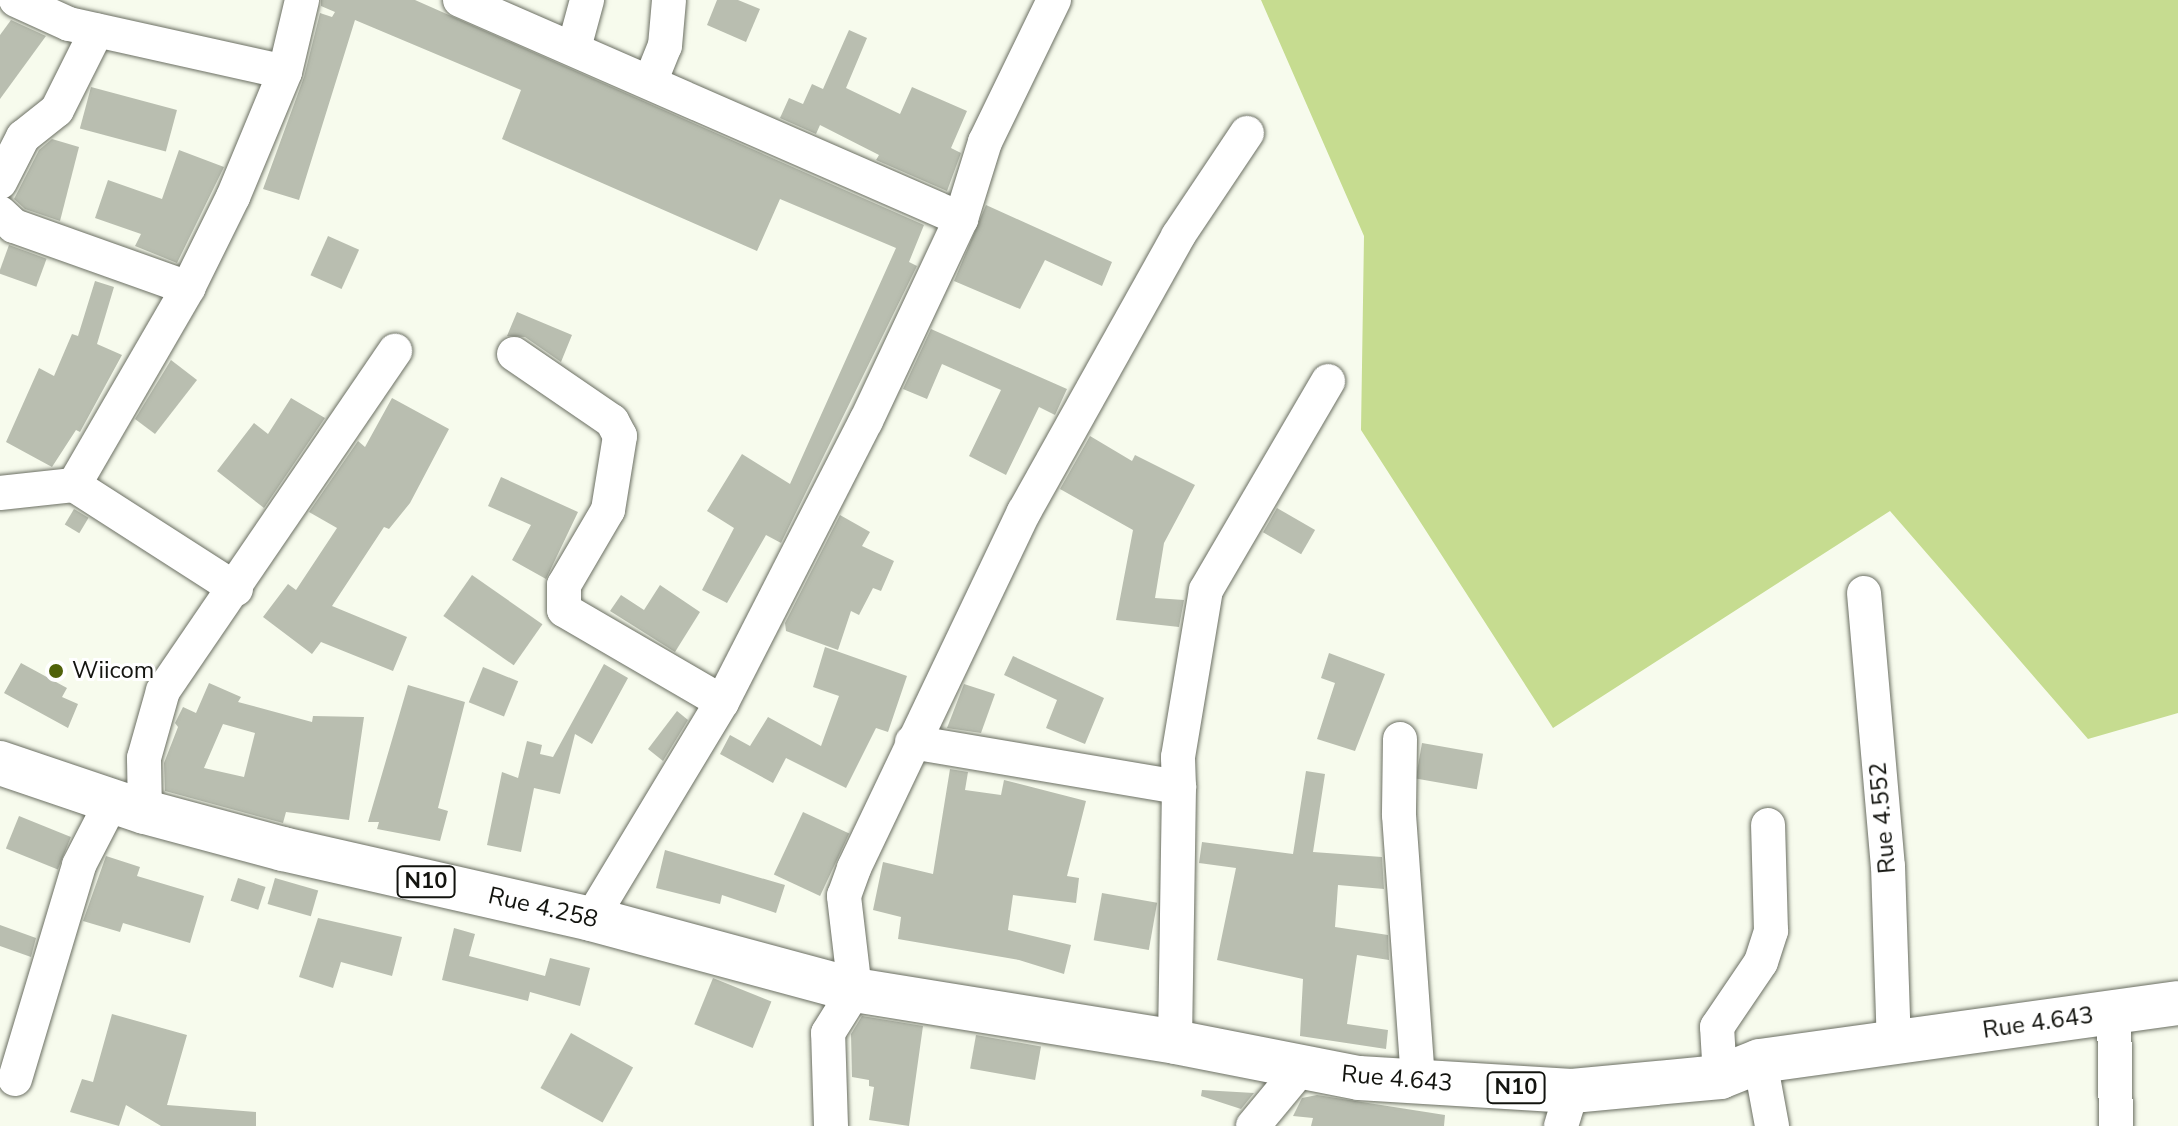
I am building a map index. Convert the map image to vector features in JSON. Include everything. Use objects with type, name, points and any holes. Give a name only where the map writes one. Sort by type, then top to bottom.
[{"type":"highway","name":"Rue 4.258","points":[[0,763],[128,806],[283,849],[591,919],[855,990]]},
{"type":"highway","name":"Rue 4.643","points":[[855,990],[1566,1109],[1740,1069],[1894,1043],[2178,1003]]},
{"type":"street","points":[[16,0],[37,13],[97,30],[285,72]]},
{"type":"street","points":[[74,485],[188,288],[285,72],[302,0]]},
{"type":"street","points":[[460,0],[651,80],[961,219]]},
{"type":"street","points":[[574,48],[587,0]]},
{"type":"street","points":[[651,80],[665,46],[669,0]]},
{"type":"street","points":[[591,919],[722,702],[866,421],[961,219],[985,142],[1054,0]]},
{"type":"street","points":[[0,182],[23,137],[57,110],[97,30]]},
{"type":"street","points":[[831,1126],[828,1033],[855,990],[844,896],[912,742],[1024,512],[1178,236],[1247,133]]},
{"type":"street","points":[[0,213],[14,226],[188,288]]},
{"type":"street","points":[[15,1079],[79,865],[128,806],[163,691],[236,589],[395,351]]},
{"type":"street","points":[[514,354],[612,421],[620,436],[608,510],[564,585],[564,610],[722,702]]},
{"type":"street","points":[[1175,1042],[1178,757],[1206,590],[1328,381]]},
{"type":"street","points":[[0,493],[74,485],[236,589]]},
{"type":"street","name":"Rue 4.552","points":[[1864,593],[1888,866],[1894,1043]]},
{"type":"street","points":[[1400,739],[1399,815],[1418,1082]]},
{"type":"street","points":[[912,742],[1179,787]]},
{"type":"street","points":[[1768,825],[1771,931],[1761,962],[1717,1027],[1772,1126]]},
{"type":"street","points":[[2114,1012],[2116,1126]]},
{"type":"street","points":[[1253,1126],[1302,1067]]},
{"type":"green space","points":[[1261,0],[2178,0],[2178,713],[2088,739],[1890,511],[1553,728],[1361,430],[1364,236]]},
{"type":"building","points":[[321,0],[415,0],[924,225],[909,262],[917,266],[781,543],[766,535],[727,603],[702,590],[734,528],[707,511],[742,454],[790,484],[896,248],[780,199],[757,251],[502,139],[521,90],[355,20],[299,200],[263,189],[304,77],[320,13],[332,17],[335,12],[321,6]]},
{"type":"building","points":[[717,0],[738,0],[760,9],[746,42],[707,25]]},
{"type":"building","points":[[11,20],[46,36],[0,99],[0,35]]},
{"type":"building","points":[[849,30],[867,38],[846,88],[900,114],[912,87],[967,111],[951,148],[961,153],[947,191],[876,160],[879,155],[820,125],[816,134],[780,118],[789,98],[803,104],[812,84],[823,89]]},
{"type":"building","points":[[91,87],[177,110],[166,152],[80,129]]},
{"type":"building","points":[[52,139],[79,147],[60,221],[25,209],[14,199],[39,150]]},
{"type":"building","points":[[179,150],[224,167],[177,263],[135,246],[141,234],[95,218],[108,180],[162,199]]},
{"type":"building","points":[[986,205],[1112,262],[1102,286],[1045,260],[1020,309],[954,281]]},
{"type":"building","points":[[328,236],[359,250],[342,289],[311,275]]},
{"type":"building","points":[[9,245],[47,259],[36,287],[0,274]]},
{"type":"building","points":[[95,281],[114,287],[97,344],[122,355],[80,432],[76,430],[52,467],[6,442],[39,368],[54,376],[72,334],[78,336]]},
{"type":"building","points":[[517,312],[572,335],[561,362],[525,337],[507,336]]},
{"type":"building","points":[[931,329],[1067,389],[1055,415],[1039,407],[1006,475],[969,456],[1001,390],[942,364],[927,399],[903,389]]},
{"type":"building","points":[[171,360],[197,380],[155,434],[135,419]]},
{"type":"building","points":[[291,398],[325,418],[264,508],[217,471],[254,423],[268,434]]},
{"type":"building","points":[[392,398],[449,429],[410,503],[389,529],[384,527],[332,606],[407,637],[393,671],[321,642],[312,654],[263,617],[288,584],[296,590],[337,528],[309,512],[358,441],[365,447]]},
{"type":"building","points":[[1090,436],[1132,461],[1135,455],[1195,485],[1164,543],[1155,598],[1184,600],[1179,627],[1116,620],[1133,530],[1060,489]]},
{"type":"building","points":[[501,477],[578,512],[546,579],[512,560],[531,525],[488,506]]},
{"type":"building","points":[[1277,508],[1315,530],[1301,554],[1263,532]]},
{"type":"building","points":[[74,509],[89,518],[79,533],[65,524]]},
{"type":"building","points":[[840,515],[870,532],[862,546],[894,561],[881,591],[873,588],[859,615],[851,611],[838,650],[786,631],[785,623]]},
{"type":"building","points":[[472,575],[542,624],[514,665],[443,616]]},
{"type":"building","points":[[660,585],[700,612],[675,652],[610,611],[621,595],[644,610]]},
{"type":"building","points":[[825,647],[907,676],[888,732],[876,728],[846,788],[786,758],[773,783],[720,754],[730,735],[750,746],[768,717],[821,746],[839,696],[813,687]]},
{"type":"building","points":[[1329,653],[1385,674],[1355,751],[1317,739],[1335,683],[1321,678]]},
{"type":"building","points":[[1013,656],[1104,698],[1085,744],[1046,728],[1057,700],[1004,675]]},
{"type":"building","points":[[21,663],[67,688],[62,697],[78,704],[68,728],[4,693]]},
{"type":"building","points":[[604,664],[628,678],[592,744],[575,734],[560,794],[534,788],[521,852],[487,845],[502,772],[518,778],[527,741],[542,745],[540,754],[553,757]]},
{"type":"building","points":[[483,667],[518,681],[504,716],[469,702]]},
{"type":"building","points":[[209,683],[241,697],[238,702],[312,722],[313,716],[364,717],[349,820],[286,812],[283,823],[165,791],[164,763],[178,727],[175,723],[183,707],[196,713]],"holes":[[[223,724],[255,733],[244,777],[204,768]]]},
{"type":"building","points":[[964,684],[995,694],[981,733],[947,728]]},
{"type":"building","points":[[408,685],[465,702],[438,808],[448,811],[440,841],[377,829],[379,822],[368,822]]},
{"type":"building","points":[[677,711],[688,720],[663,761],[648,749]]},
{"type":"building","points":[[1422,743],[1483,754],[1477,789],[1416,778]]},
{"type":"building","points":[[950,769],[968,772],[965,790],[1001,795],[1004,780],[1086,801],[1067,876],[1079,878],[1076,903],[1013,895],[1008,930],[1071,945],[1064,974],[1019,960],[898,939],[901,917],[873,910],[883,862],[933,874]]},
{"type":"building","points":[[1306,771],[1325,774],[1313,852],[1382,857],[1384,889],[1338,885],[1335,927],[1388,935],[1389,960],[1357,955],[1347,1024],[1388,1030],[1386,1049],[1300,1036],[1303,979],[1217,960],[1236,868],[1199,863],[1202,842],[1293,854]]},
{"type":"building","points":[[803,812],[849,834],[820,896],[774,875]]},
{"type":"building","points":[[19,816],[71,837],[58,869],[6,848]]},
{"type":"building","points":[[665,850],[785,885],[776,913],[722,895],[720,904],[656,888]]},
{"type":"building","points":[[106,856],[140,867],[137,876],[204,896],[190,943],[123,923],[120,932],[83,921]]},
{"type":"building","points":[[238,878],[266,887],[258,910],[231,901]]},
{"type":"building","points":[[275,878],[318,890],[311,916],[268,904]]},
{"type":"building","points":[[1102,893],[1157,903],[1149,950],[1094,940]]},
{"type":"building","points":[[318,918],[402,937],[392,976],[341,962],[333,988],[299,977]]},
{"type":"building","points":[[0,925],[36,938],[31,957],[0,946]]},
{"type":"building","points":[[454,928],[475,934],[469,956],[545,976],[550,958],[590,968],[580,1006],[530,992],[528,1001],[442,980]]},
{"type":"building","points":[[713,978],[771,1002],[753,1048],[694,1024]]},
{"type":"building","points":[[112,1014],[187,1035],[167,1105],[256,1112],[256,1126],[161,1126],[126,1105],[119,1126],[70,1112],[82,1079],[93,1082]]},
{"type":"building","points":[[862,1016],[923,1026],[909,1126],[869,1120],[874,1087],[869,1086],[869,1080],[852,1077],[851,1034]]},
{"type":"building","points":[[571,1033],[633,1067],[603,1123],[540,1088]]},
{"type":"building","points":[[976,1035],[1041,1046],[1035,1080],[970,1068]]},
{"type":"building","points":[[1202,1090],[1254,1093],[1241,1109],[1201,1096]]},
{"type":"building","points":[[1317,1095],[1445,1115],[1444,1126],[1311,1126],[1313,1118],[1293,1116],[1302,1098]]},
{"type":"place","name":"Wiicom","points":[[56,671]]}]
